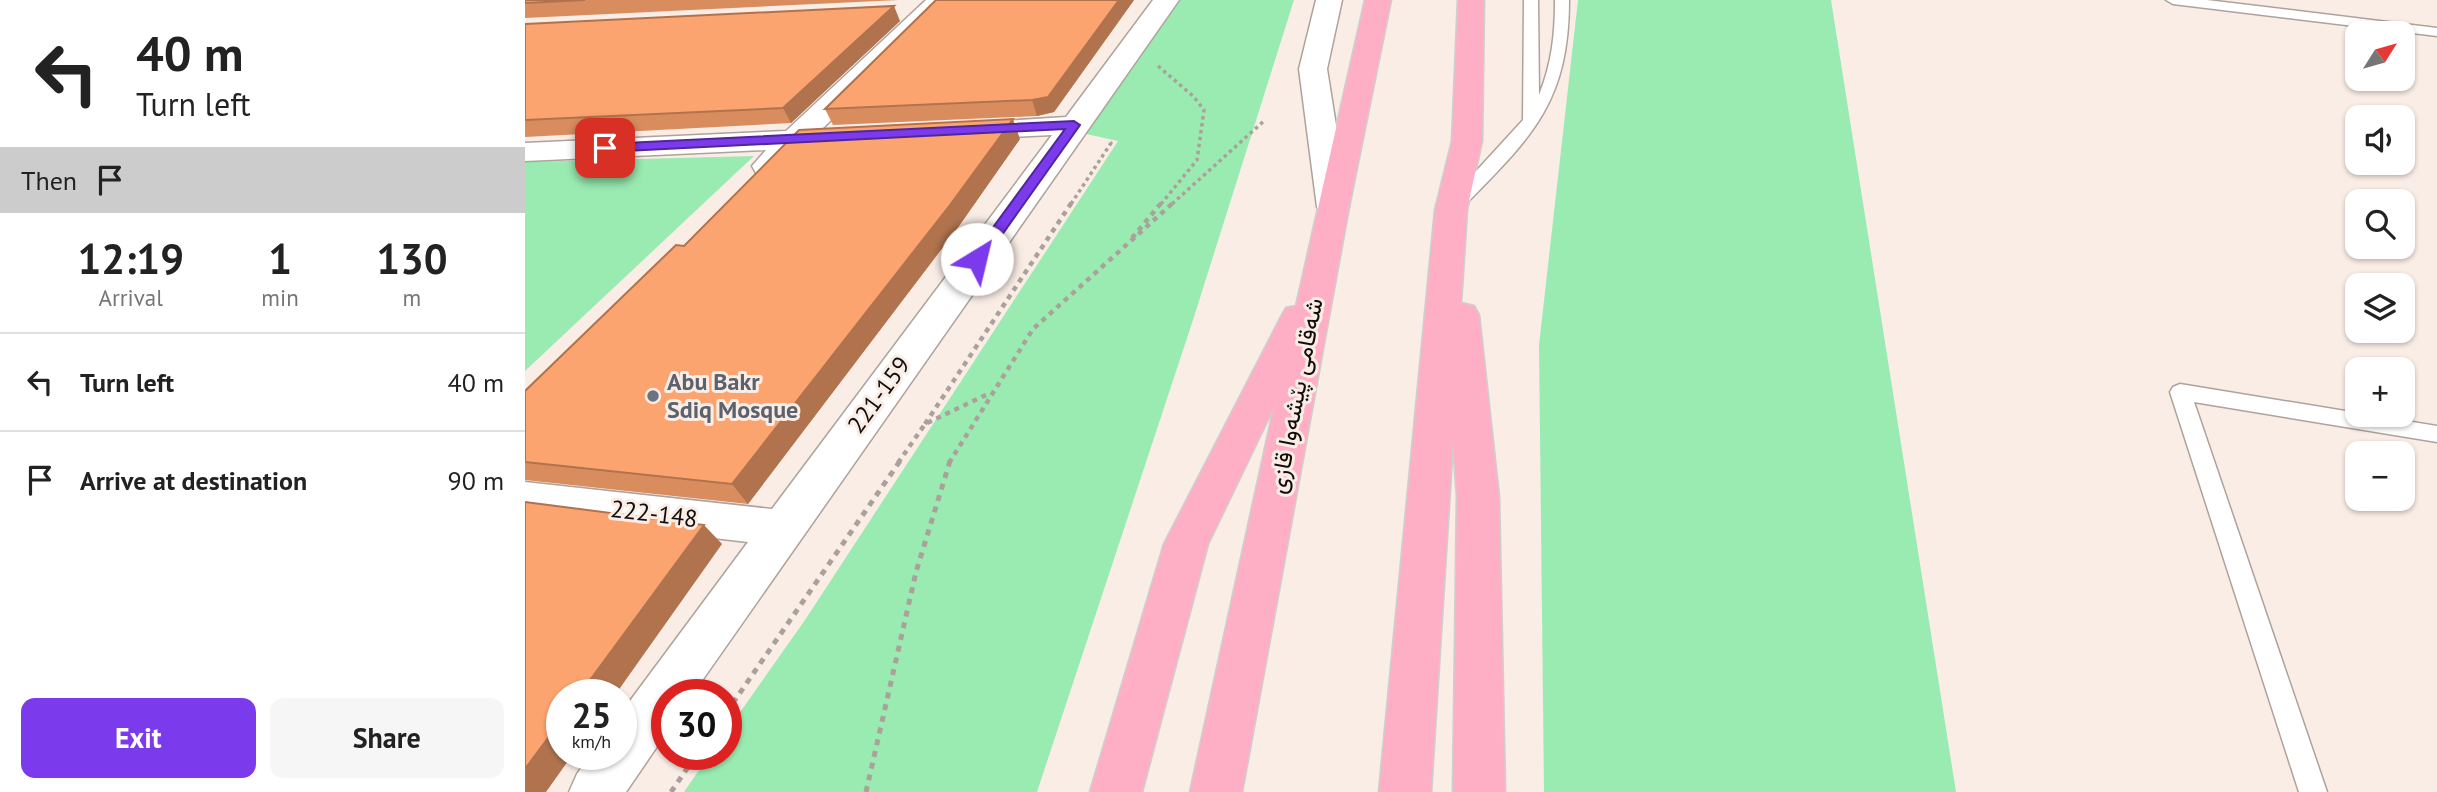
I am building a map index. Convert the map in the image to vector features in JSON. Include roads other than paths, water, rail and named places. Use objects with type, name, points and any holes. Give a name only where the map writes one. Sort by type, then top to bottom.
[{"type":"highway","name":"شەقامی پێشەوا قازی","points":[[1216,792],[1333,207],[1378,0]]},
{"type":"highway","points":[[1405,792],[1451,210],[1467,141],[1471,0]]},
{"type":"highway","points":[[1451,210],[1478,497],[1479,792]]},
{"type":"highway","points":[[1116,792],[1186,544],[1321,271]]},
{"type":"street","name":"221-159","points":[[595,792],[782,528],[1166,0]]},
{"type":"street","points":[[1329,0],[1314,69],[1333,207]]},
{"type":"street","points":[[890,11],[935,5]]},
{"type":"street","points":[[744,188],[935,5]]},
{"type":"street","points":[[941,132],[1074,125]]},
{"type":"street","points":[[525,152],[834,137]]},
{"type":"street","name":"222-148","points":[[525,499],[782,528]]},
{"type":"lane","points":[[1531,0],[1531,122]]},
{"type":"lane","points":[[1451,210],[1531,122],[1554,80],[1564,37],[1562,0]]},
{"type":"lane","points":[[2173,0],[2229,4],[2437,32]]},
{"type":"lane","points":[[2312,792],[2180,392],[2437,434]]},
{"type":"place","name":"Abu Bakr Sdiq Mosque","points":[[653,396]]}]
